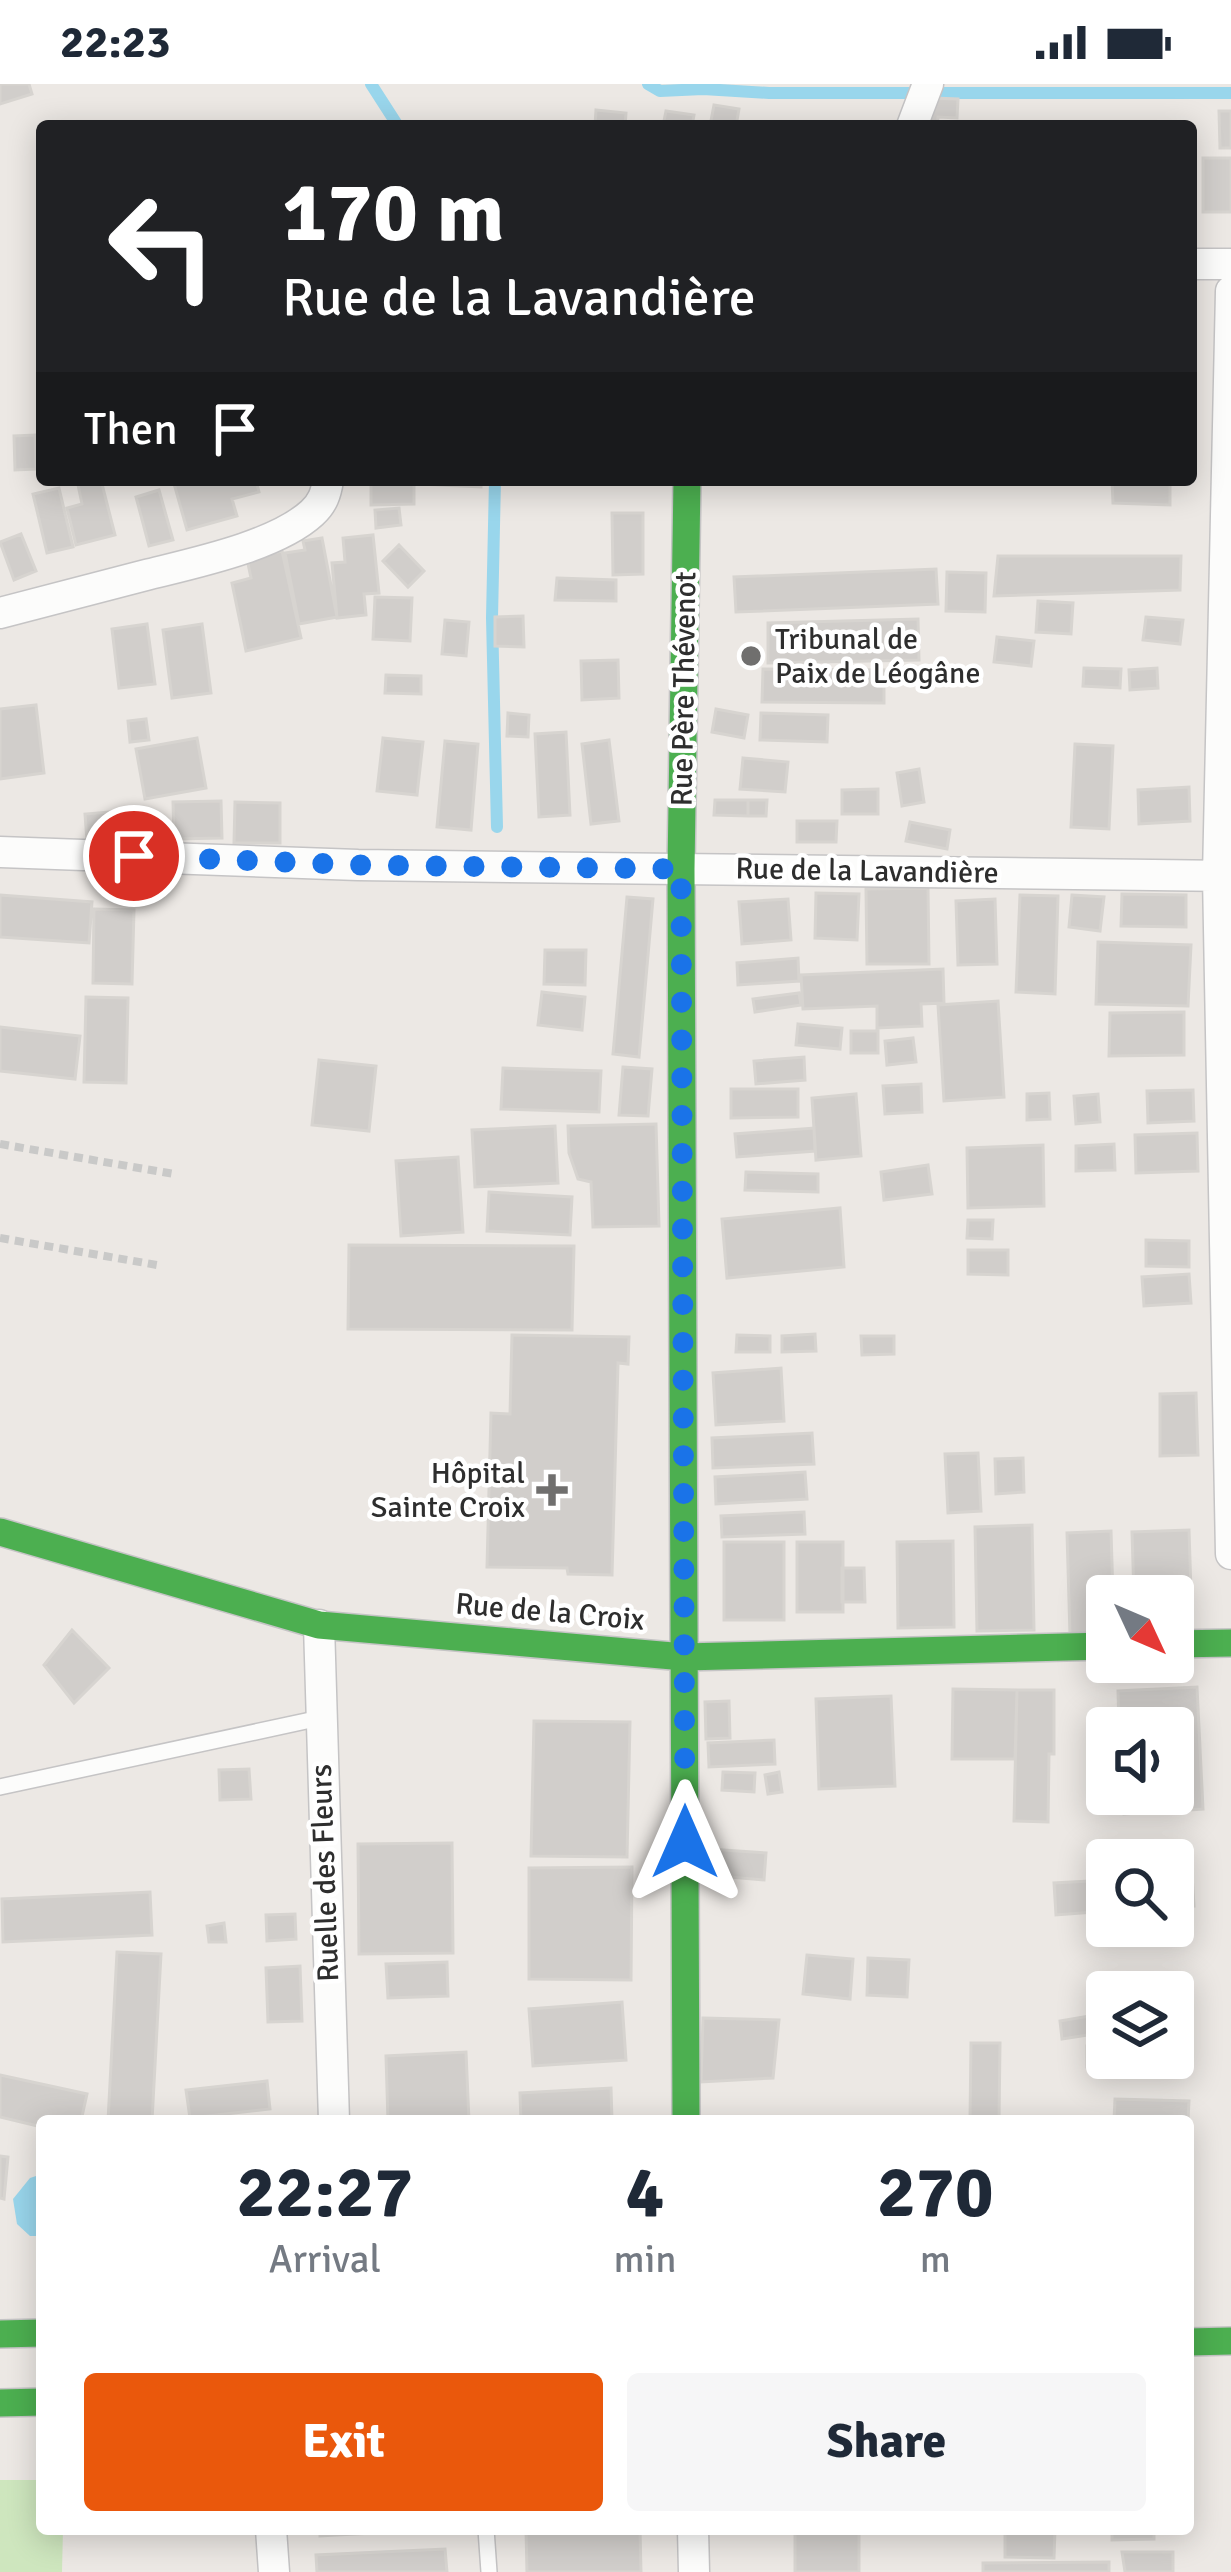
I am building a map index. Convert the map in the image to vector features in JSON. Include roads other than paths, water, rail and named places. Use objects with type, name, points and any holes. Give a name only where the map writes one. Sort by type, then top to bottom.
[{"type":"street","points":[[914,120],[928,84]]},
{"type":"street","points":[[1197,264],[1231,264]]},
{"type":"street","points":[[1231,291],[1225,876],[1231,1554]]},
{"type":"street","points":[[0,613],[210,559],[272,536],[318,508],[327,486]]},
{"type":"street","name":"Rue Père Thévenot","points":[[686,2115],[681,869],[687,486]]},
{"type":"street","name":"Rue de la Lavandière","points":[[0,851],[358,865],[1225,876]]},
{"type":"street","name":"Rue de la Croix","points":[[0,1532],[319,1625],[684,1657],[1086,1647]]},
{"type":"street","name":"Ruelle des Fleurs","points":[[319,1625],[334,2115]]},
{"type":"street","points":[[1194,1644],[1231,1643]]},
{"type":"street","points":[[0,2334],[36,2333]]},
{"type":"street","points":[[1194,2342],[1231,2341]]},
{"type":"street","points":[[0,2403],[36,2402]]},
{"type":"street","points":[[272,2535],[274,2572]]},
{"type":"street","points":[[693,2535],[694,2572]]},
{"type":"lane","points":[[0,1787],[320,1718]]},
{"type":"lane","points":[[486,2535],[489,2572]]},
{"type":"water","points":[[36,2176],[36,2236],[17,2224],[13,2199]]},
{"type":"waterway","points":[[371,84],[394,120]]},
{"type":"waterway","points":[[648,84],[660,91],[769,93],[1231,93]]},
{"type":"waterway","points":[[495,486],[492,618],[497,827]]},
{"type":"place","name":"Tribunal de Paix de Léogâne","points":[[751,656]]},
{"type":"place","name":"Hôpital Sainte Croix","points":[[552,1490]]}]
